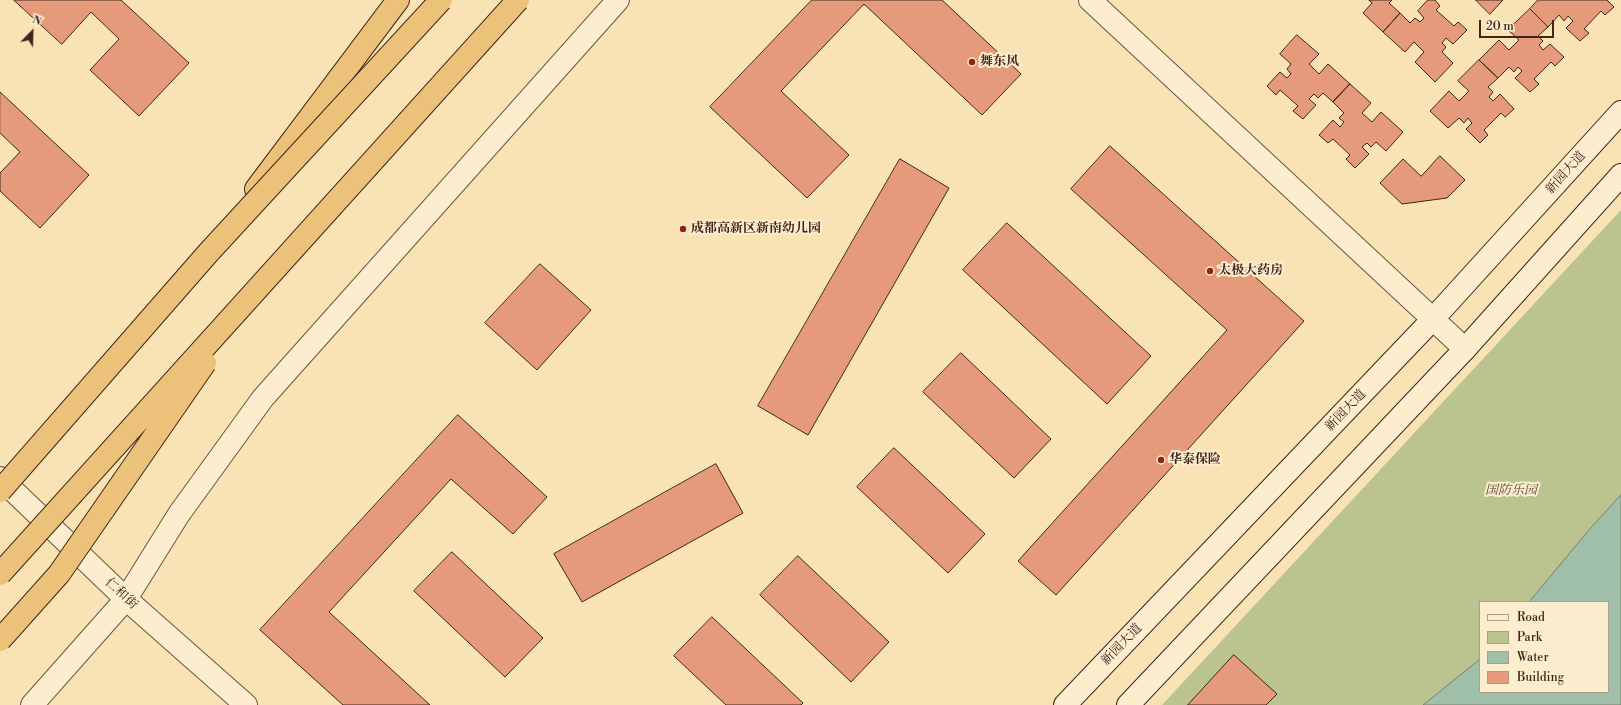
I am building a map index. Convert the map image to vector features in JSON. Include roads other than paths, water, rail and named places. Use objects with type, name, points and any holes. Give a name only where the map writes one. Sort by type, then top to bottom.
[{"type":"highway","points":[[209,252],[398,0]]},
{"type":"highway","points":[[0,491],[209,252],[441,0]]},
{"type":"highway","points":[[0,574],[71,493],[254,294],[518,0]]},
{"type":"highway","points":[[0,640],[58,574],[254,294]]},
{"type":"street","points":[[32,705],[126,599],[179,514],[263,398],[618,0]]},
{"type":"street","points":[[1090,0],[1465,349]]},
{"type":"street","name":"新园大道","points":[[1065,705],[1434,319],[1621,112]]},
{"type":"street","points":[[1128,705],[1465,349],[1621,175]]},
{"type":"street","name":"仁和街","points":[[0,478],[126,599],[246,705]]},
{"type":"water","points":[[1621,495],[1621,705],[1423,705],[1479,660],[1479,693],[1609,693],[1609,601],[1530,601],[1588,531]]},
{"type":"place","name":"舞东风","points":[[972,62]]},
{"type":"place","name":"成都高新区新南幼儿园","points":[[683,229]]},
{"type":"place","name":"太极大药房","points":[[1210,271]]},
{"type":"place","name":"华泰保险","points":[[1161,460]]},
{"type":"park label","name":"国防乐园","points":[[1511,491]]}]
